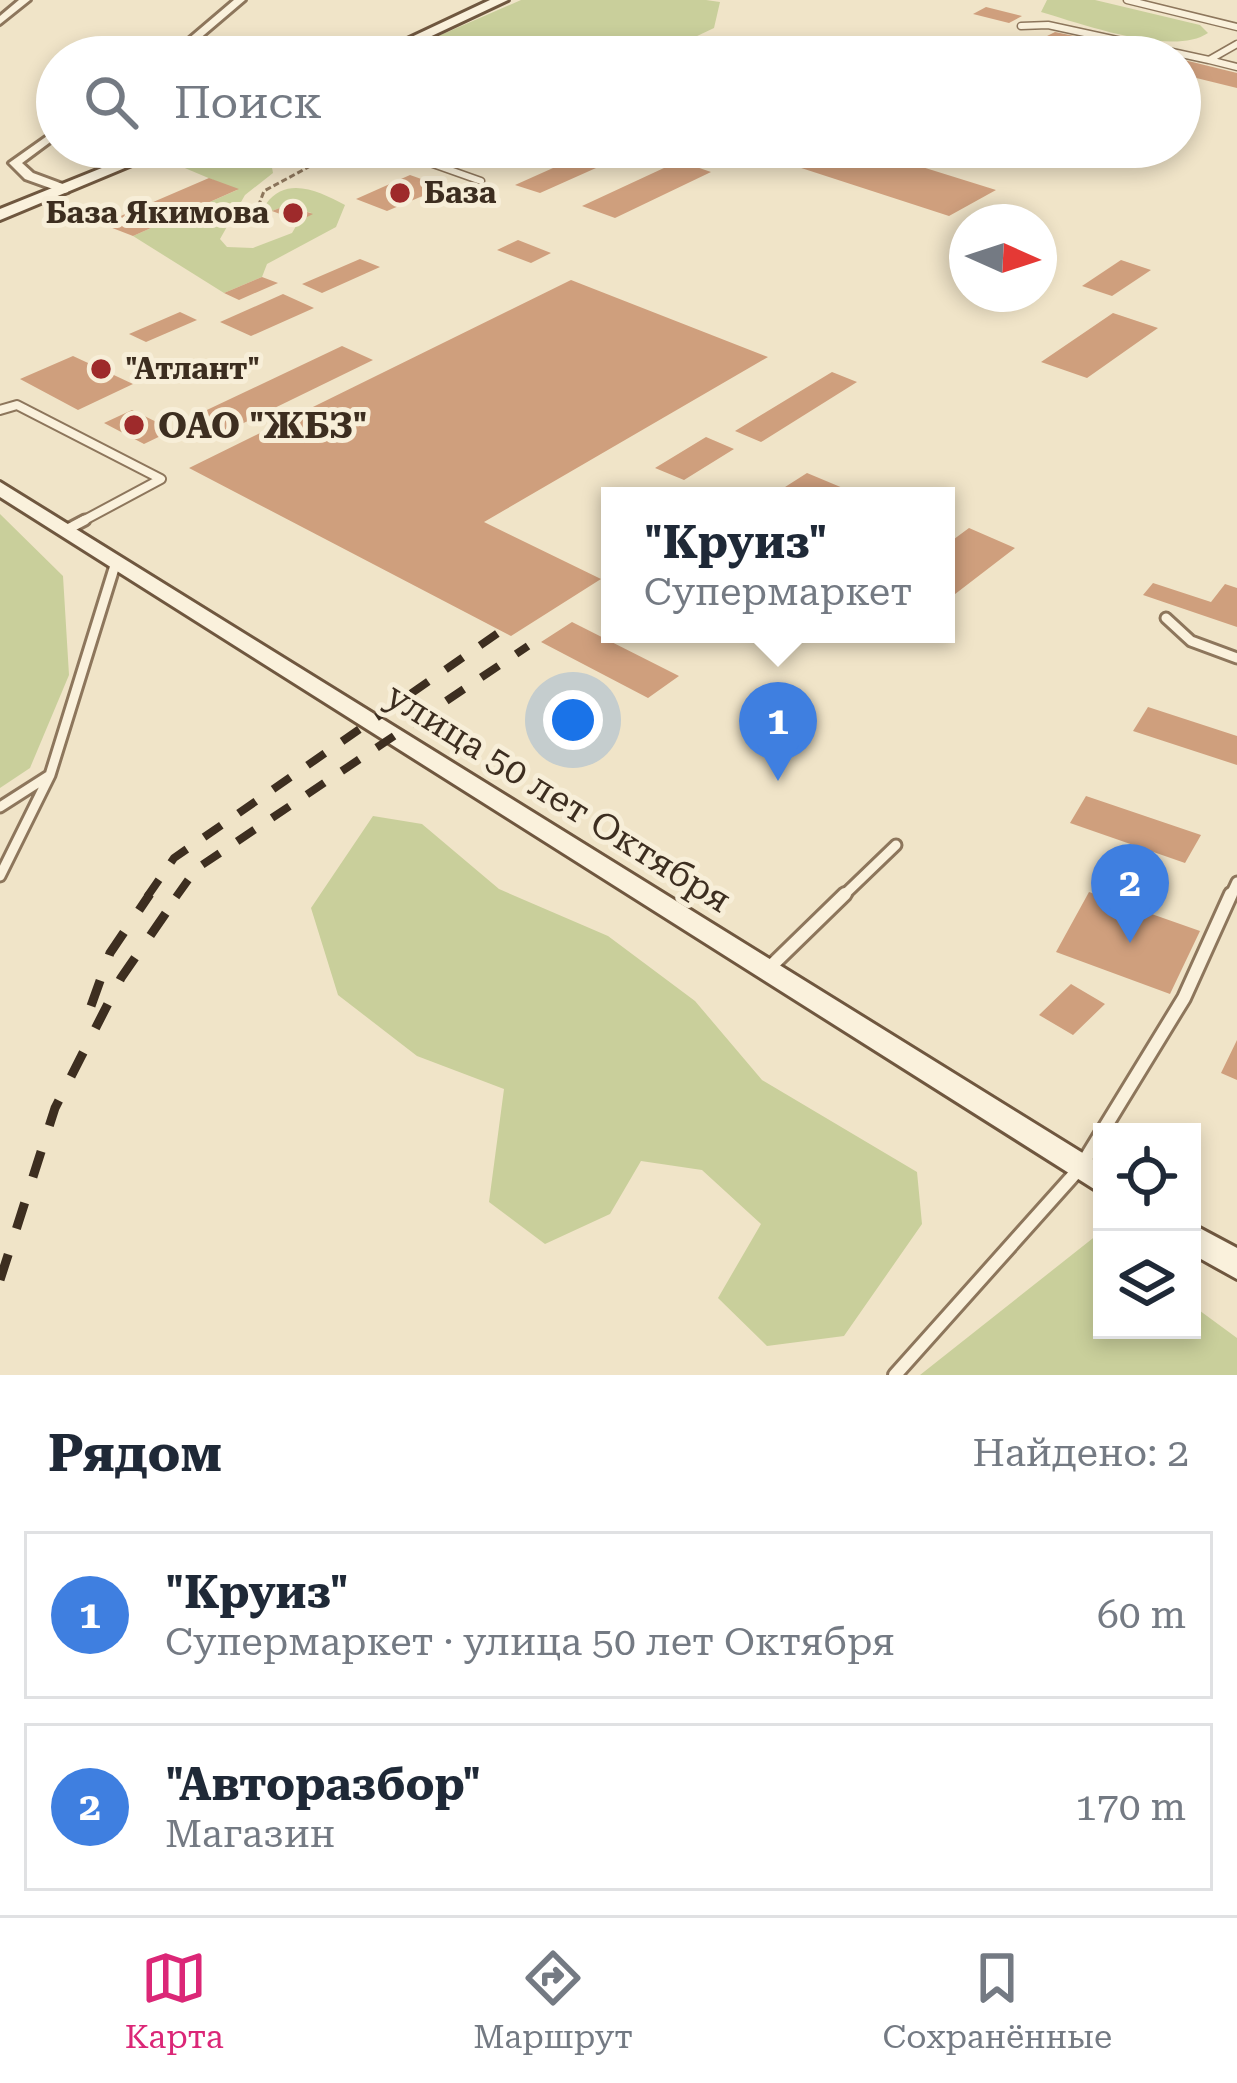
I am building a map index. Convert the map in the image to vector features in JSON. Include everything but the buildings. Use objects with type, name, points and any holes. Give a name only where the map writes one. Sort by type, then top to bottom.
[{"type":"main road","points":[[422,36],[501,0]]},
{"type":"main road","points":[[0,215],[116,168]]},
{"type":"main road","name":"улица 50 лет Октября","points":[[0,488],[1091,1174]]},
{"type":"main road","points":[[1201,1242],[1237,1264]]},
{"type":"street","points":[[0,21],[25,0]]},
{"type":"street","points":[[197,36],[240,0]]},
{"type":"street","points":[[36,148],[15,163],[29,176],[64,189]]},
{"type":"lane","points":[[1127,0],[1237,27]]},
{"type":"lane","points":[[1021,26],[1095,36]]},
{"type":"lane","points":[[1209,60],[1237,44]]},
{"type":"lane","points":[[1201,58],[1237,67]]},
{"type":"lane","points":[[443,168],[482,182]]},
{"type":"lane","points":[[0,410],[17,405],[161,479],[66,530]]},
{"type":"lane","points":[[0,876],[50,775],[116,562]]},
{"type":"lane","points":[[1166,618],[1191,641],[1237,658]]},
{"type":"lane","points":[[0,807],[50,775]]},
{"type":"lane","points":[[766,970],[896,845]]},
{"type":"lane","points":[[895,1375],[1091,1174],[1184,998],[1237,882]]},
{"type":"path","points":[[252,223],[264,191],[307,168]]},
{"type":"green space","points":[[521,0],[720,2],[714,28],[697,36],[438,36]]},
{"type":"green space","points":[[1047,0],[1095,0],[1200,25],[1208,33],[1127,36],[1041,12]]},
{"type":"green space","points":[[185,168],[272,168],[273,173],[245,195],[220,239],[227,247],[253,248],[292,233],[311,213],[287,205],[272,211],[266,204],[284,190],[315,191],[345,205],[336,227],[267,264],[262,277],[224,293],[133,236],[237,190]]},
{"type":"green space","points":[[0,514],[63,576],[69,675],[30,768],[0,788]]},
{"type":"green space","points":[[373,816],[422,824],[499,889],[608,936],[695,1001],[762,1080],[917,1172],[922,1224],[844,1336],[767,1346],[718,1298],[761,1224],[702,1170],[641,1161],[610,1214],[545,1244],[489,1202],[504,1089],[417,1056],[338,995],[311,908]]},
{"type":"green space","points":[[1093,1238],[1093,1339],[1201,1339],[1201,1312],[1237,1338],[1237,1375],[920,1375]]},
{"type":"railway","points":[[147,897],[174,858],[501,631]]},
{"type":"railway","points":[[176,897],[196,869],[528,646]]},
{"type":"railway","points":[[91,1006],[110,953],[150,894]]},
{"type":"railway","points":[[0,1280],[55,1108],[121,978],[179,894]]},
{"type":"place","name":"База","points":[[400,193]]},
{"type":"place","name":"База Якимова","points":[[293,213]]},
{"type":"place","name":"\"Атлант\"","points":[[101,369]]},
{"type":"place","name":"ОАО \"ЖБЗ\"","points":[[134,425]]},
{"type":"place","name":"\"Круиз\"","points":[[778,781]]},
{"type":"place","name":"\"Авторазбор\"","points":[[1130,943]]}]
